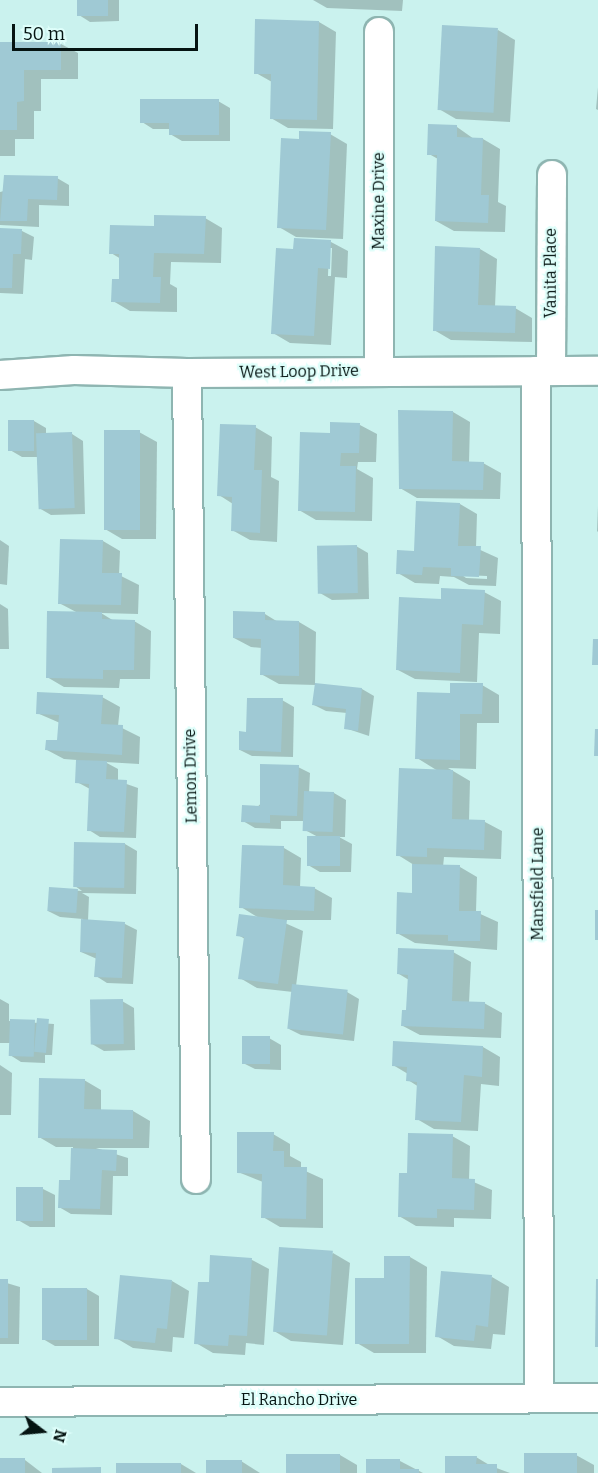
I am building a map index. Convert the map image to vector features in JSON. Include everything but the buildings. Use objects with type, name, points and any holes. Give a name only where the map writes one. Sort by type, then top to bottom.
[{"type":"street","name":"Maxine Drive","points":[[379,32],[379,371]]},
{"type":"street","name":"Vanita Place","points":[[543,371],[552,175]]},
{"type":"street","name":"West Loop Drive","points":[[0,375],[72,370],[187,373],[598,371]]},
{"type":"street","name":"Mansfield Lane","points":[[539,1398],[543,371]]},
{"type":"street","name":"Lemon Drive","points":[[187,373],[195,1179]]},
{"type":"street","name":"El Rancho Drive","points":[[0,1402],[598,1398]]}]
